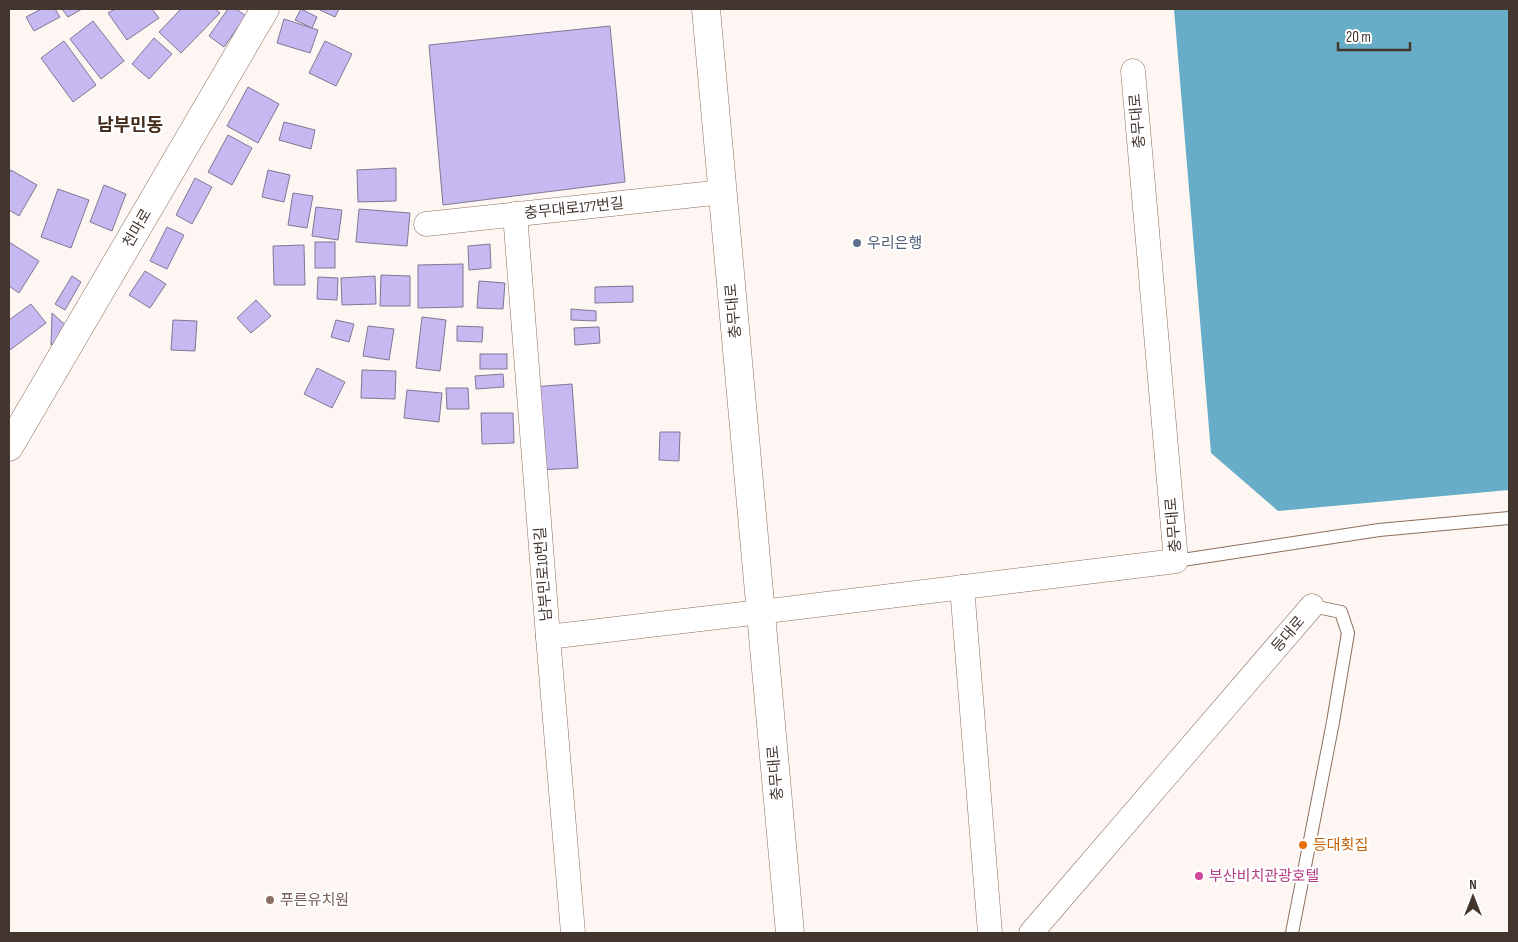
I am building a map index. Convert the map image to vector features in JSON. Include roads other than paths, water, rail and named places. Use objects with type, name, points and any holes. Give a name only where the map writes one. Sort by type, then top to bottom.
[{"type":"main road","name":"천마로","points":[[9,447],[265,9]]},
{"type":"main road","name":"충무대로","points":[[706,9],[790,933]]},
{"type":"street","name":"충무대로","points":[[548,637],[1176,561],[1132,71]]},
{"type":"street","name":"충무대로177번길","points":[[426,224],[723,192]]},
{"type":"street","name":"남부민로10번길","points":[[515,214],[573,933]]},
{"type":"street","points":[[962,587],[990,933]]},
{"type":"street","name":"등대로","points":[[1031,933],[1312,606]]},
{"type":"lane","points":[[1176,561],[1379,530],[1509,518]]},
{"type":"lane","name":"등대로","points":[[1292,933],[1333,722],[1348,633],[1341,612],[1312,606]]},
{"type":"water","points":[[1174,9],[1509,9],[1509,490],[1278,511],[1211,453]]},
{"type":"place","name":"우리은행","points":[[857,243]]},
{"type":"place","name":"등대횟집","points":[[1303,845]]},
{"type":"place","name":"부산비치관광호텔","points":[[1199,876]]},
{"type":"place","name":"푸른유치원","points":[[270,900]]},
{"type":"district","name":"남부민동","points":[[130,125]]}]
